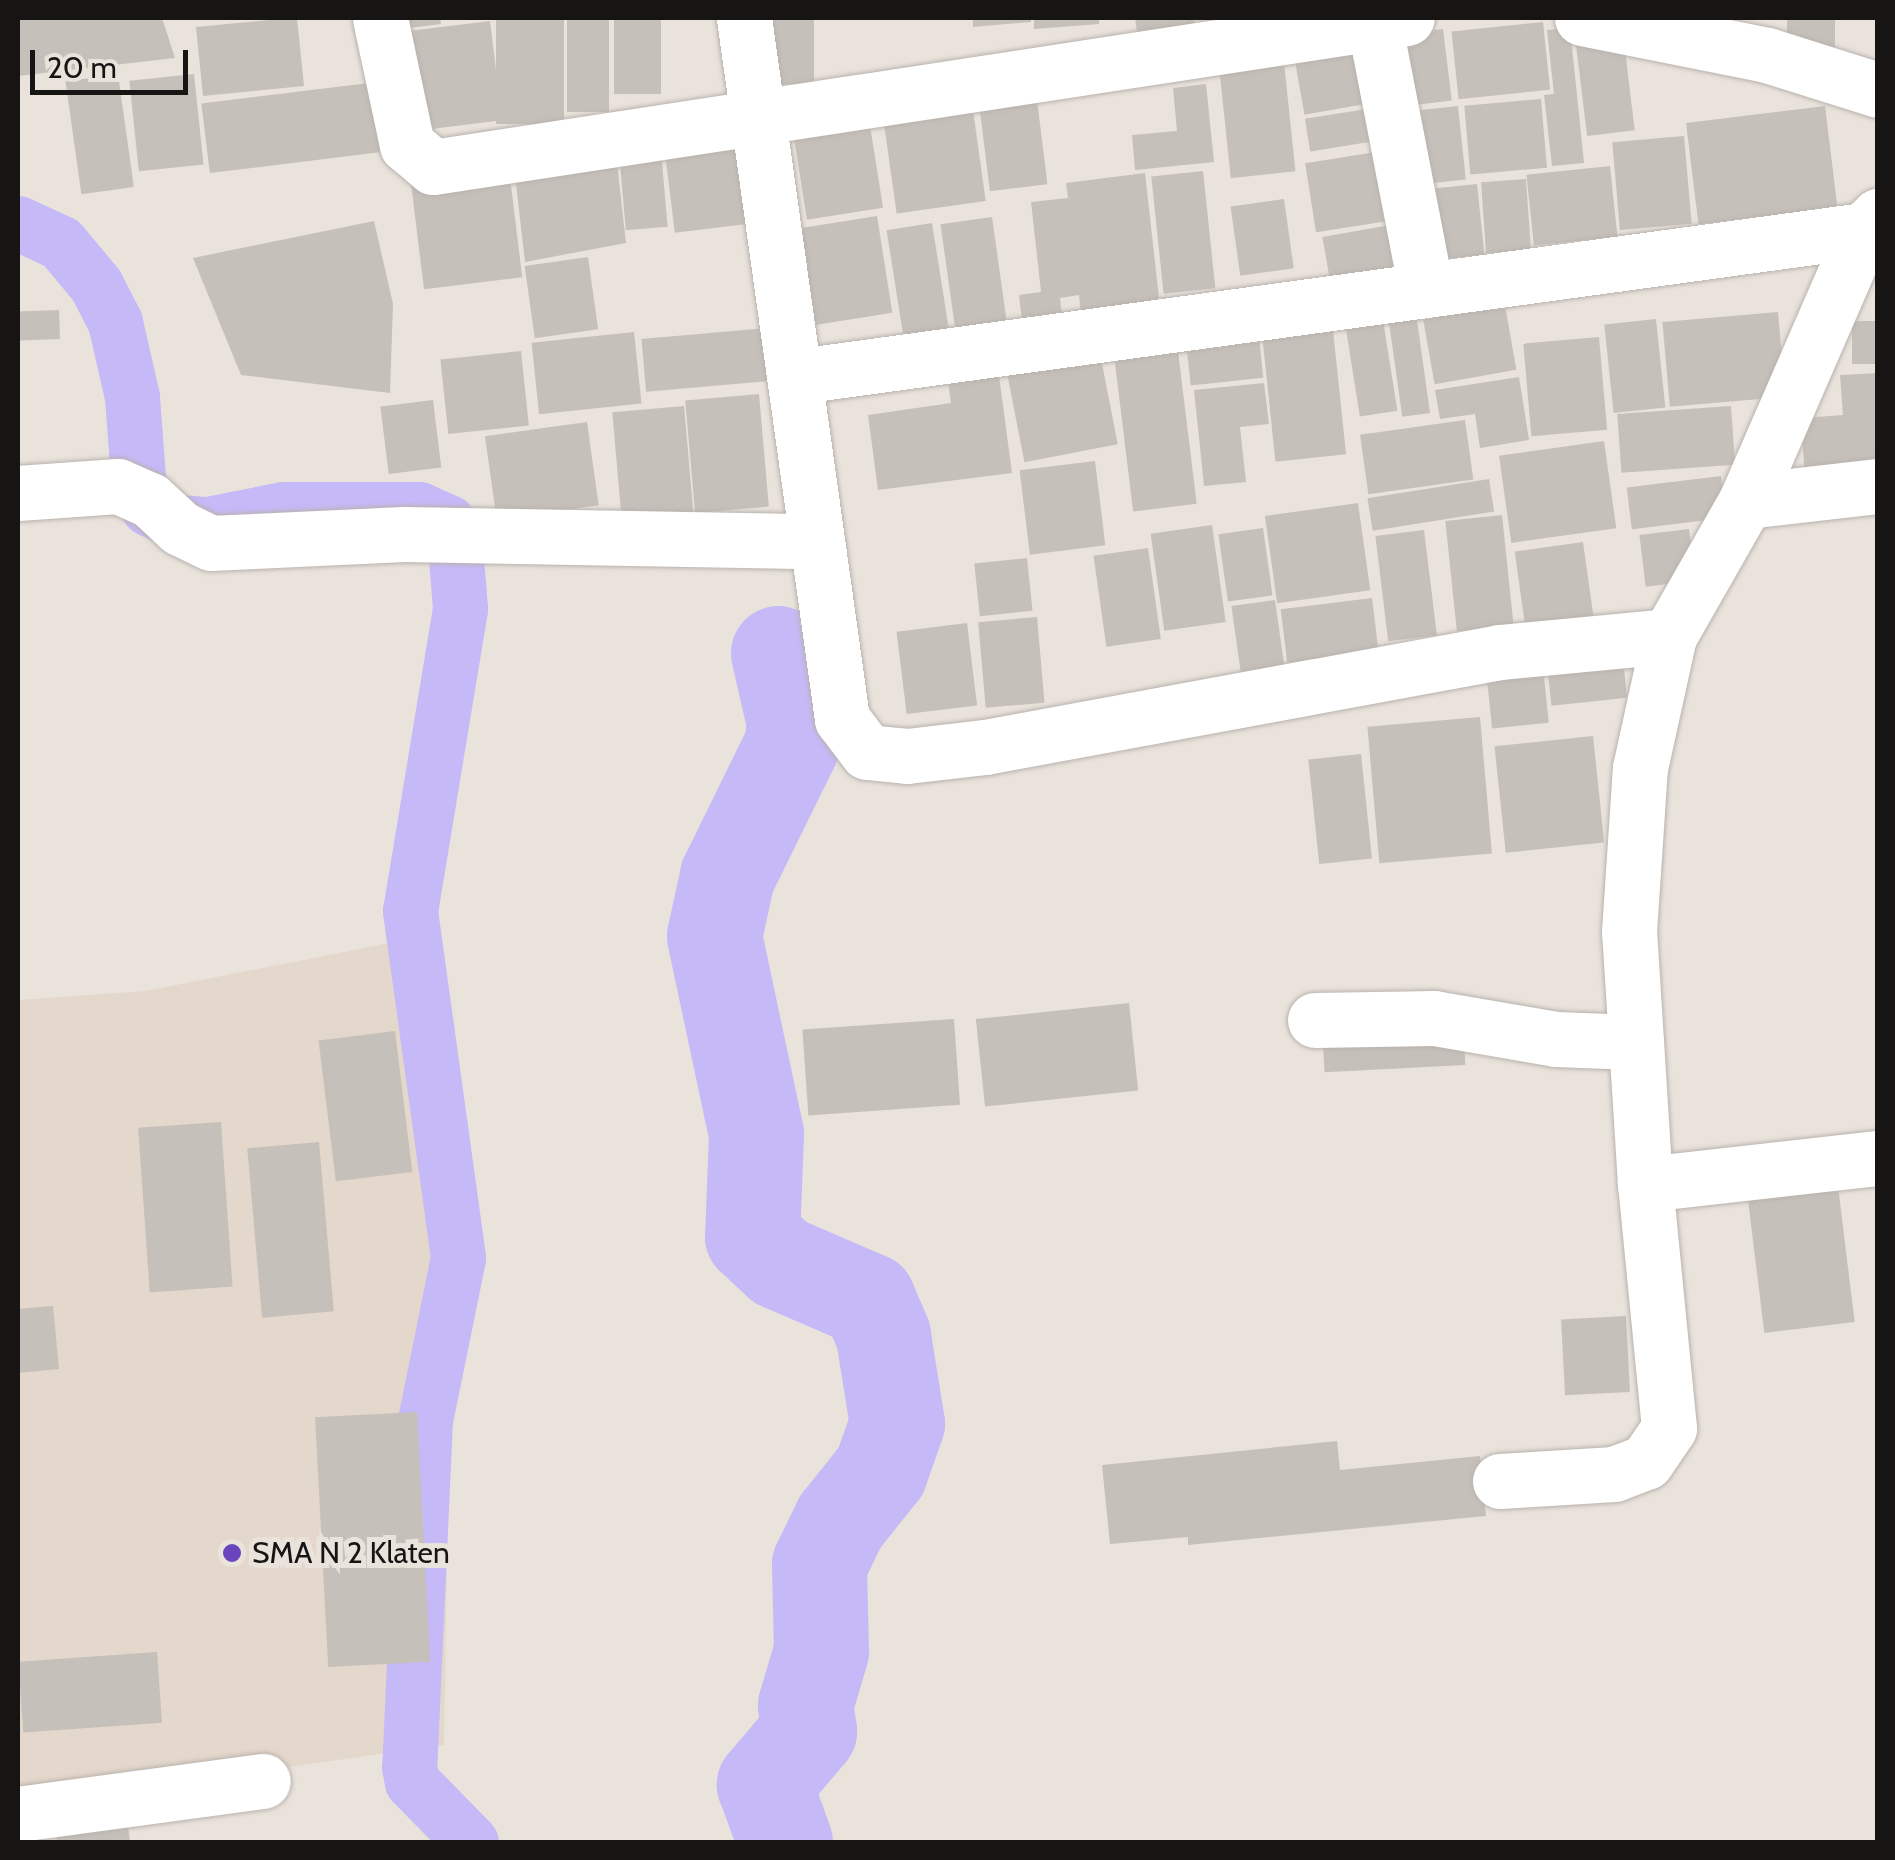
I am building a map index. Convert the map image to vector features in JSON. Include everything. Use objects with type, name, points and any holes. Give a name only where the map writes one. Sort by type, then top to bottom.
[{"type":"street","points":[[380,18],[406,144],[433,166],[1391,20],[1426,290]]},
{"type":"street","points":[[744,18],[799,376],[814,541],[842,719],[866,752],[906,756],[985,748],[1500,652],[1669,636]]},
{"type":"street","points":[[1582,18],[1730,46],[1878,90]]},
{"type":"street","points":[[799,376],[1426,290],[1871,223]]},
{"type":"street","points":[[1500,1481],[1614,1474],[1646,1462],[1669,1428],[1645,1184],[1630,932],[1640,768],[1669,636],[1746,502],[1871,223]]},
{"type":"street","points":[[18,493],[118,486],[150,500],[180,528],[211,543],[404,534],[814,541]]},
{"type":"street","points":[[1746,502],[1878,486]]},
{"type":"street","points":[[1315,1020],[1434,1018],[1555,1039],[1636,1042]]},
{"type":"street","points":[[1645,1184],[1878,1158]]},
{"type":"street","points":[[18,1814],[264,1781]]},
{"type":"shaded area","name":"SMA N 2 Klaten","points":[[410,939],[450,1361],[444,1745],[18,1805],[18,1000],[146,991]]},
{"type":"building","points":[[18,18],[162,18],[175,58],[18,76]]},
{"type":"building","points":[[297,18],[304,86],[203,96],[196,27]]},
{"type":"building","points":[[390,18],[440,18],[441,24],[392,30]]},
{"type":"building","points":[[496,18],[564,18],[564,124],[496,124]]},
{"type":"building","points":[[567,18],[609,18],[609,112],[567,112]]},
{"type":"building","points":[[614,18],[661,18],[661,94],[614,94]]},
{"type":"building","points":[[752,18],[814,18],[814,84],[752,84]]},
{"type":"building","points":[[973,18],[1031,18],[1031,22],[973,27]]},
{"type":"building","points":[[1034,18],[1099,18],[1099,24],[1034,29]]},
{"type":"building","points":[[1135,18],[1194,18],[1196,34],[1138,40]]},
{"type":"building","points":[[1787,18],[1835,18],[1835,51],[1787,51]]},
{"type":"building","points":[[490,21],[502,120],[407,132],[395,33]]},
{"type":"building","points":[[1543,22],[1550,90],[1459,99],[1452,32]]},
{"type":"building","points":[[1622,26],[1635,130],[1587,136],[1574,32]]},
{"type":"building","points":[[1570,28],[1584,163],[1552,166],[1544,95],[1554,94],[1547,30]]},
{"type":"building","points":[[1443,29],[1452,100],[1403,106],[1394,35]]},
{"type":"building","points":[[1371,37],[1382,101],[1304,115],[1293,51]]},
{"type":"building","points":[[1283,53],[1295,171],[1231,178],[1218,60]]},
{"type":"building","points":[[118,74],[134,187],[81,194],[66,81]]},
{"type":"building","points":[[194,74],[204,165],[139,171],[129,81]]},
{"type":"building","points":[[377,82],[386,151],[210,173],[201,104]]},
{"type":"building","points":[[1035,83],[1047,184],[990,191],[977,90]]},
{"type":"building","points":[[1206,84],[1214,162],[1135,170],[1132,135],[1177,131],[1173,88]]},
{"type":"building","points":[[971,96],[986,201],[897,213],[882,109]]},
{"type":"building","points":[[1541,99],[1547,168],[1470,174],[1464,106]]},
{"type":"building","points":[[1386,106],[1391,139],[1310,151],[1305,119]]},
{"type":"building","points":[[1458,106],[1466,180],[1412,185],[1404,112]]},
{"type":"building","points":[[1825,106],[1837,207],[1698,224],[1686,123]]},
{"type":"building","points":[[868,113],[883,208],[807,220],[792,125]]},
{"type":"building","points":[[749,123],[761,222],[675,233],[663,134]]},
{"type":"building","points":[[1684,136],[1692,224],[1620,230],[1612,142]]},
{"type":"building","points":[[660,139],[668,227],[626,230],[618,143]]},
{"type":"building","points":[[1395,149],[1406,218],[1316,232],[1305,163]]},
{"type":"building","points":[[616,154],[626,243],[525,262],[513,158]]},
{"type":"building","points":[[508,161],[522,277],[424,289],[410,173]]},
{"type":"building","points":[[1610,166],[1617,237],[1534,245],[1526,175]]},
{"type":"building","points":[[1203,171],[1215,288],[1164,294],[1151,176]]},
{"type":"building","points":[[1145,173],[1161,316],[1082,326],[1079,295],[1060,298],[1063,324],[1023,330],[1019,295],[1041,292],[1031,202],[1068,198],[1066,183]]},
{"type":"building","points":[[1526,179],[1531,250],[1486,253],[1481,182]]},
{"type":"building","points":[[1477,184],[1484,255],[1420,261],[1412,191]]},
{"type":"building","points":[[1284,199],[1294,268],[1240,276],[1231,207]]},
{"type":"building","points":[[877,216],[892,313],[807,326],[792,229]]},
{"type":"building","points":[[992,217],[1007,324],[956,331],[941,224]]},
{"type":"building","points":[[374,221],[393,304],[390,393],[241,375],[193,258]]},
{"type":"building","points":[[1407,222],[1416,275],[1332,290],[1322,237]]},
{"type":"building","points":[[932,223],[950,335],[904,342],[887,230]]},
{"type":"building","points":[[588,257],[598,329],[535,338],[525,266]]},
{"type":"building","points":[[1503,294],[1516,370],[1435,384],[1421,308]]},
{"type":"building","points":[[1414,299],[1430,413],[1402,417],[1386,303]]},
{"type":"building","points":[[1380,301],[1397,411],[1360,417],[1342,307]]},
{"type":"building","points":[[59,310],[60,339],[19,340],[18,311]]},
{"type":"building","points":[[1331,311],[1346,454],[1275,462],[1260,318]]},
{"type":"building","points":[[1778,312],[1785,397],[1670,407],[1662,322]]},
{"type":"building","points":[[1656,319],[1665,408],[1614,413],[1604,324]]},
{"type":"building","points":[[1852,321],[1878,321],[1878,364],[1852,364]]},
{"type":"building","points":[[767,328],[772,381],[646,392],[641,339]]},
{"type":"building","points":[[634,332],[642,404],[539,414],[532,343]]},
{"type":"building","points":[[1176,335],[1197,504],[1133,512],[1112,343]]},
{"type":"building","points":[[1259,337],[1263,378],[1191,385],[1186,345]]},
{"type":"building","points":[[1599,337],[1607,430],[1531,436],[1523,344]]},
{"type":"building","points":[[1099,348],[1118,444],[1024,462],[1006,366]]},
{"type":"building","points":[[521,351],[529,426],[448,434],[440,359]]},
{"type":"building","points":[[996,353],[1012,473],[878,490],[868,415],[951,403],[945,360]]},
{"type":"building","points":[[1878,373],[1878,474],[1805,479],[1801,418],[1843,415],[1840,375]]},
{"type":"building","points":[[1519,377],[1529,440],[1480,448],[1475,414],[1440,419],[1435,390]]},
{"type":"building","points":[[1264,383],[1269,424],[1240,427],[1246,482],[1204,486],[1194,390]]},
{"type":"building","points":[[759,394],[769,507],[695,513],[685,400]]},
{"type":"building","points":[[433,400],[441,467],[389,474],[380,406]]},
{"type":"building","points":[[684,406],[693,515],[622,521],[612,412]]},
{"type":"building","points":[[1731,406],[1735,465],[1621,473],[1617,414]]},
{"type":"building","points":[[1465,420],[1473,479],[1368,494],[1360,435]]},
{"type":"building","points":[[587,422],[599,505],[497,520],[485,436]]},
{"type":"building","points":[[1604,441],[1616,528],[1511,543],[1499,456]]},
{"type":"building","points":[[1095,461],[1105,545],[1030,555],[1020,470]]},
{"type":"building","points":[[1721,476],[1726,518],[1632,529],[1627,488]]},
{"type":"building","points":[[1489,479],[1494,512],[1373,531],[1368,498]]},
{"type":"building","points":[[1358,503],[1370,590],[1277,603],[1265,516]]},
{"type":"building","points":[[1502,515],[1514,625],[1457,631],[1445,521]]},
{"type":"building","points":[[1212,525],[1226,622],[1164,631],[1151,534]]},
{"type":"building","points":[[1263,528],[1272,595],[1228,602],[1218,534]]},
{"type":"building","points":[[1689,529],[1695,581],[1646,587],[1639,535]]},
{"type":"building","points":[[1424,530],[1437,635],[1388,641],[1375,536]]},
{"type":"building","points":[[1583,542],[1594,622],[1526,632],[1515,552]]},
{"type":"building","points":[[1148,548],[1161,639],[1106,647],[1094,556]]},
{"type":"building","points":[[1027,558],[1033,611],[980,616],[974,564]]},
{"type":"building","points":[[1372,598],[1379,652],[1287,663],[1281,609]]},
{"type":"building","points":[[1275,600],[1285,668],[1241,674],[1231,606]]},
{"type":"building","points":[[1037,617],[1044,703],[986,708],[978,622]]},
{"type":"building","points":[[967,623],[977,705],[907,714],[897,632]]},
{"type":"building","points":[[1622,650],[1627,698],[1551,706],[1546,658]]},
{"type":"building","points":[[1542,658],[1549,723],[1492,729],[1485,664]]},
{"type":"building","points":[[1480,717],[1492,853],[1379,863],[1367,727]]},
{"type":"building","points":[[1593,736],[1604,842],[1506,853],[1495,746]]},
{"type":"building","points":[[1361,754],[1372,858],[1319,864],[1308,760]]},
{"type":"building","points":[[1129,1003],[1138,1091],[985,1107],[976,1019]]},
{"type":"building","points":[[954,1019],[960,1105],[808,1115],[802,1030]]},
{"type":"building","points":[[1463,1021],[1465,1065],[1324,1072],[1322,1028]]},
{"type":"building","points":[[395,1031],[412,1172],[336,1181],[319,1040]]},
{"type":"building","points":[[221,1122],[233,1287],[150,1292],[138,1128]]},
{"type":"building","points":[[319,1142],[334,1311],[262,1318],[247,1148]]},
{"type":"building","points":[[1837,1178],[1855,1322],[1764,1333],[1747,1189]]},
{"type":"building","points":[[53,1306],[59,1369],[18,1373],[18,1309]]},
{"type":"building","points":[[1626,1316],[1630,1392],[1565,1395],[1561,1319]]},
{"type":"building","points":[[417,1412],[430,1662],[328,1667],[315,1417]]},
{"type":"building","points":[[1337,1441],[1340,1470],[1480,1456],[1486,1516],[1188,1545],[1188,1537],[1110,1544],[1102,1465]]},
{"type":"building","points":[[157,1652],[162,1723],[23,1733],[18,1662]]},
{"type":"building","points":[[126,1808],[130,1842],[57,1842],[54,1814]]},
{"type":"waterway","points":[[18,223],[61,243],[96,285],[115,322],[132,397],[139,490],[148,508],[178,522],[208,524],[283,509],[419,509],[448,522],[455,545],[460,609],[410,911],[458,1258],[425,1420],[409,1767],[412,1782],[471,1842]]},
{"type":"waterway","points":[[778,653],[794,723],[791,746],[727,876],[714,936],[756,1134],[752,1236],[780,1262],[868,1300],[883,1336],[897,1423],[880,1471],[840,1521],[819,1564],[821,1651],[805,1705],[809,1731],[764,1784],[785,1842]]},
{"type":"place","name":"SMA N 2 Klaten","points":[[232,1553]]}]
